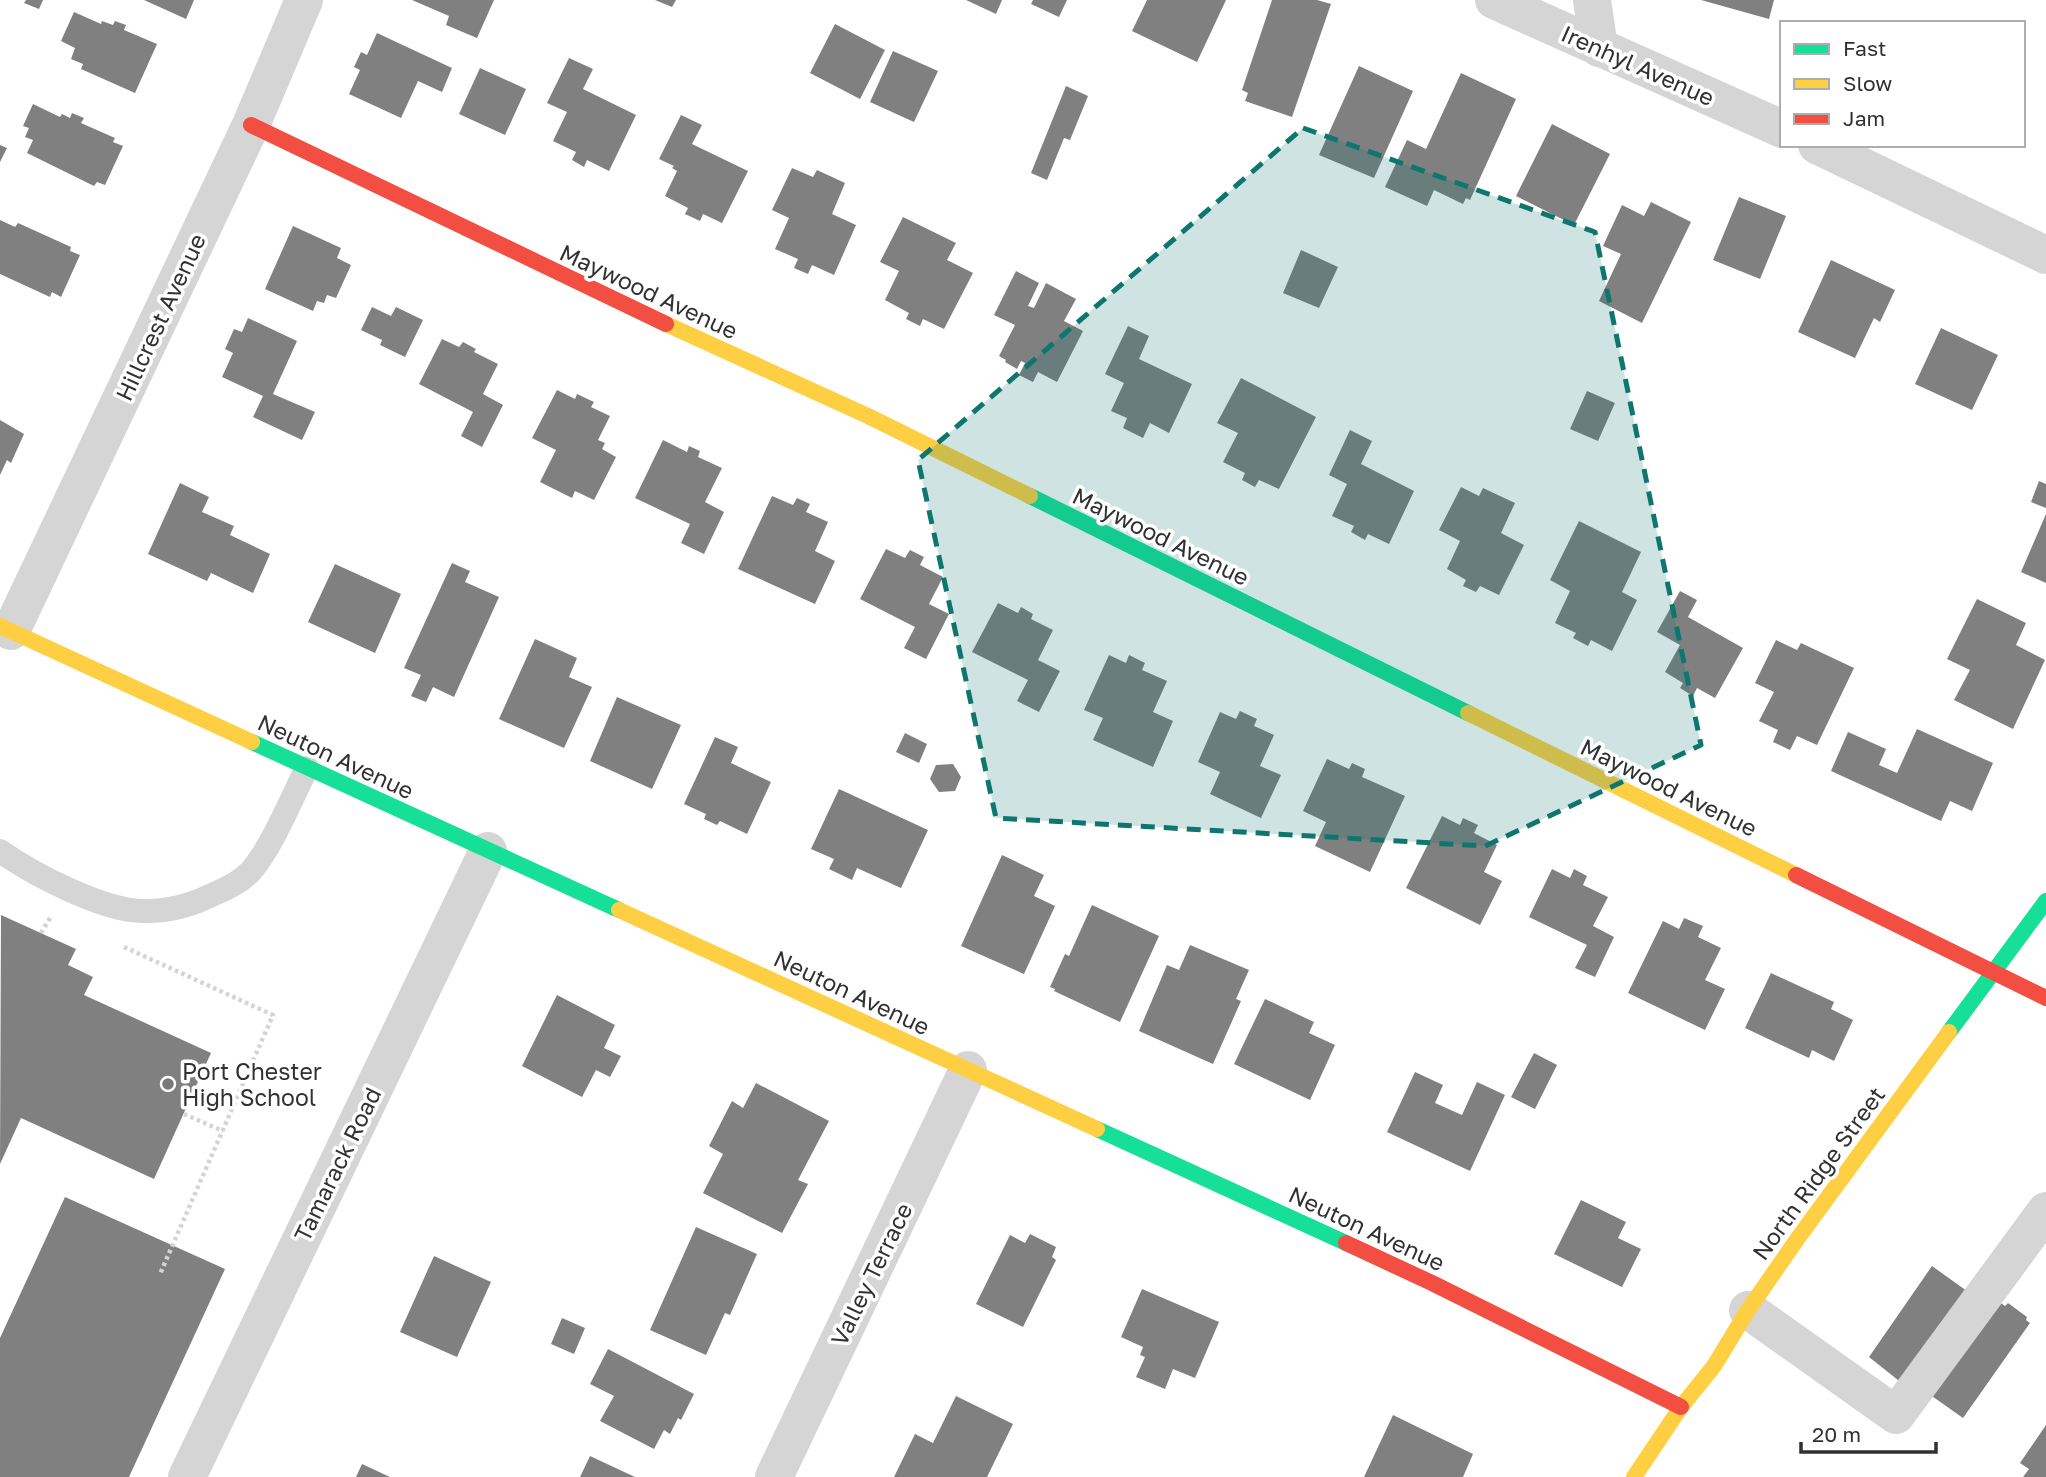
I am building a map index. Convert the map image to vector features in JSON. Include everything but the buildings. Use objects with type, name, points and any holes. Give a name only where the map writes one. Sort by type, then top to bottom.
[{"type":"street","name":"Hillcrest Avenue","points":[[6,629],[251,125],[304,0]]},
{"type":"street","name":"Irenhyl Avenue","points":[[1494,0],[1780,128]]},
{"type":"street","points":[[1592,0],[1599,48]]},
{"type":"street","name":"Maywood Avenue","points":[[251,125],[624,306],[881,422],[2046,998]]},
{"type":"street","points":[[1821,147],[2046,255]]},
{"type":"street","name":"Neuton Avenue","points":[[6,629],[1432,1283],[1681,1407]]},
{"type":"street","name":"Tamarack Road","points":[[187,1477],[488,851]]},
{"type":"street","name":"North Ridge Street","points":[[1634,1477],[1681,1407],[1714,1366],[1748,1310],[1798,1238],[2046,901]]},
{"type":"street","name":"Valley Terrace","points":[[774,1477],[968,1070]]},
{"type":"street","points":[[1748,1310],[1896,1415],[2046,1211]]},
{"type":"lane","points":[[0,851],[22,866],[118,908],[141,911],[194,903],[226,889],[249,873],[263,852],[307,768]]},
{"type":"path","points":[[41,933],[67,887]]},
{"type":"path","points":[[113,942],[273,1015],[160,1274]]},
{"type":"path","points":[[184,1114],[223,1131]]},
{"type":"highlighted area","points":[[1303,128],[1595,232],[1701,745],[1485,846],[996,818],[918,460]]},
{"type":"traffic: fast","points":[[1030,496],[1468,713]]},
{"type":"traffic: fast","points":[[252,742],[619,910]]},
{"type":"traffic: fast","points":[[1949,1032],[2046,901]]},
{"type":"traffic: fast","points":[[1097,1129],[1346,1243]]},
{"type":"traffic: slow","points":[[666,324],[868,416],[1030,496]]},
{"type":"traffic: slow","points":[[0,626],[252,742]]},
{"type":"traffic: slow","points":[[1468,713],[1796,875]]},
{"type":"traffic: slow","points":[[619,910],[1097,1129]]},
{"type":"traffic: slow","points":[[1634,1477],[1681,1407],[1714,1366],[1748,1310],[1798,1238],[1949,1032]]},
{"type":"traffic: jam","points":[[251,125],[666,324]]},
{"type":"traffic: jam","points":[[1796,875],[2046,998]]},
{"type":"traffic: jam","points":[[1346,1243],[1681,1407]]},
{"type":"place","name":"Port Chester High School","points":[[168,1084]]}]
